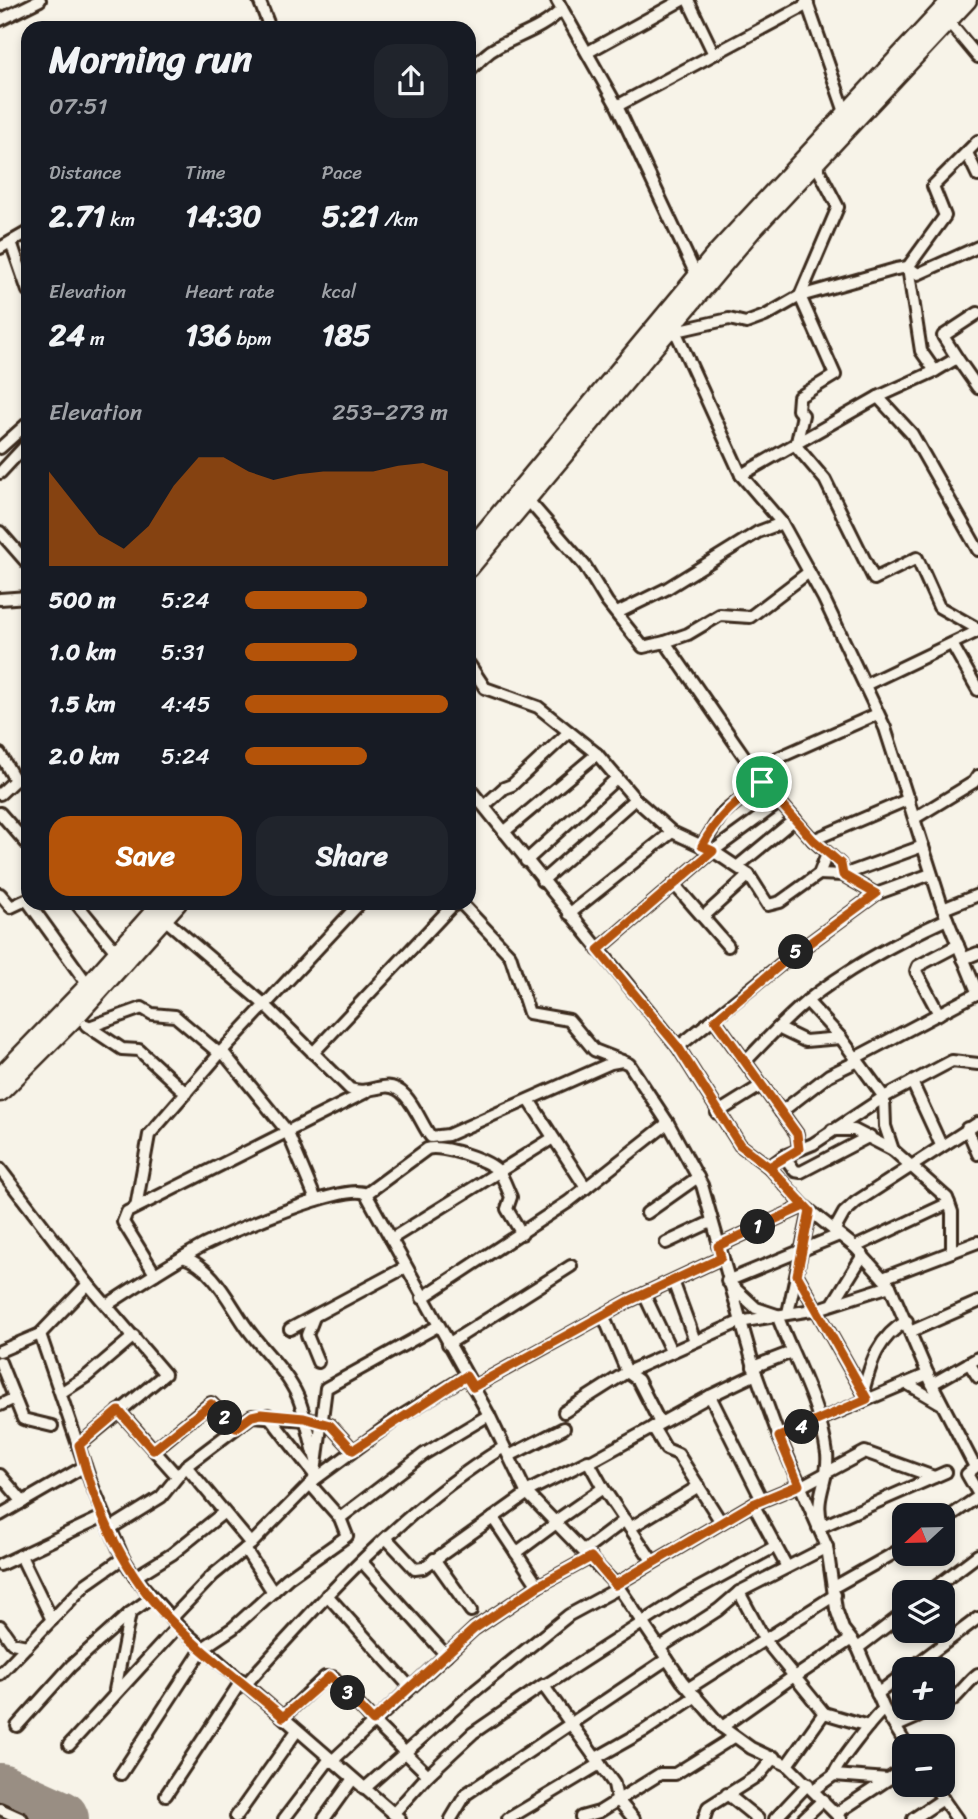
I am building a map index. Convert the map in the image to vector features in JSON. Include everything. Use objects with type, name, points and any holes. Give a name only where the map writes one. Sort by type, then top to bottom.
[{"type":"highway","points":[[476,542],[697,277],[845,112],[951,0]]},
{"type":"highway","points":[[476,561],[675,328],[745,239],[968,0]]},
{"type":"highway","points":[[0,1076],[160,911]]},
{"type":"highway","points":[[0,1093],[82,1022],[160,911]]},
{"type":"street","points":[[0,20],[40,0]]},
{"type":"street","points":[[259,0],[267,21]]},
{"type":"street","points":[[587,52],[682,0]]},
{"type":"street","points":[[688,0],[713,52]]},
{"type":"street","points":[[617,106],[807,2],[845,112]]},
{"type":"street","points":[[559,4],[617,106],[697,277]]},
{"type":"street","points":[[476,66],[497,47],[551,20],[559,4]]},
{"type":"street","points":[[948,21],[978,57]]},
{"type":"street","points":[[780,1112],[829,1074],[939,1014],[977,988],[931,874],[886,728],[782,523],[741,475],[675,328],[729,319],[741,323],[753,321],[800,296],[864,276],[908,267],[945,216],[933,186],[978,141]]},
{"type":"street","points":[[967,153],[978,176]]},
{"type":"street","points":[[796,446],[803,415],[798,410],[799,397],[835,375],[800,296],[838,207],[815,163]]},
{"type":"street","points":[[0,248],[21,236]]},
{"type":"street","points":[[11,242],[21,271]]},
{"type":"street","points":[[908,267],[918,274],[978,247]]},
{"type":"street","points":[[908,267],[921,351],[935,371]]},
{"type":"street","points":[[978,313],[943,336],[978,388]]},
{"type":"street","points":[[741,475],[878,397],[957,358]]},
{"type":"street","points":[[878,397],[912,434],[970,541],[978,550]]},
{"type":"street","points":[[0,448],[21,429]]},
{"type":"street","points":[[796,446],[825,480],[874,579],[918,558],[939,607],[978,630]]},
{"type":"street","points":[[0,473],[21,450]]},
{"type":"street","points":[[527,499],[585,566],[643,647],[688,634],[720,615],[750,617],[809,572]]},
{"type":"street","points":[[617,613],[666,589],[758,532],[782,523]]},
{"type":"street","points":[[0,532],[21,554]]},
{"type":"street","points":[[0,599],[21,598]]},
{"type":"street","points":[[865,685],[978,630]]},
{"type":"street","points":[[665,642],[762,782],[813,840],[841,864],[843,875],[876,894]]},
{"type":"street","points":[[952,644],[978,690]]},
{"type":"street","points":[[476,674],[485,688],[538,707],[597,754],[635,799],[672,832],[708,849],[749,874],[768,905],[773,906],[818,874],[827,854]]},
{"type":"street","points":[[753,769],[875,715]]},
{"type":"street","points":[[484,806],[504,788],[512,785],[569,732]]},
{"type":"street","points":[[0,754],[15,780],[0,794]]},
{"type":"street","points":[[504,832],[597,754]]},
{"type":"street","points":[[526,861],[617,778]]},
{"type":"street","points":[[915,818],[977,780]]},
{"type":"street","points":[[708,849],[722,814],[762,782]]},
{"type":"street","points":[[476,796],[678,1047],[717,1113],[740,1145],[769,1167],[807,1209],[859,1251],[887,1282],[909,1326],[941,1403],[976,1466],[967,1474],[978,1495],[956,1511]]},
{"type":"street","points":[[542,881],[635,799]]},
{"type":"street","points":[[813,840],[909,799]]},
{"type":"street","points":[[598,950],[674,884],[708,849],[780,802]]},
{"type":"street","points":[[0,813],[21,837]]},
{"type":"street","points":[[738,866],[795,819]]},
{"type":"street","points":[[569,914],[672,832]]},
{"type":"street","points":[[818,874],[843,875],[923,846]]},
{"type":"street","points":[[703,917],[749,874]]},
{"type":"street","points":[[678,1047],[715,1020],[785,961],[876,894],[931,874]]},
{"type":"street","points":[[674,884],[728,946]]},
{"type":"street","points":[[0,894],[11,907],[21,903]]},
{"type":"street","points":[[745,1062],[807,1001],[898,942],[978,895]]},
{"type":"street","points":[[34,910],[88,985]]},
{"type":"street","points":[[82,910],[117,953]]},
{"type":"street","points":[[136,1207],[149,1136],[221,1052],[353,910]]},
{"type":"street","points":[[313,1053],[448,910]]},
{"type":"street","points":[[467,910],[510,955],[529,1013],[569,1020],[594,1050],[622,1061],[639,1077],[668,1123],[698,1177],[754,1370],[799,1486],[821,1527]]},
{"type":"street","points":[[160,911],[265,1005],[350,1089],[368,1091]]},
{"type":"street","points":[[939,1014],[916,971],[918,966],[958,945]]},
{"type":"street","points":[[964,959],[978,953]]},
{"type":"street","points":[[807,1001],[841,1038],[884,1097],[885,1126],[893,1150]]},
{"type":"street","points":[[82,1022],[142,1008],[152,1014],[175,1016],[221,1052],[287,1132],[316,1200]]},
{"type":"street","points":[[715,1020],[797,1134],[799,1149]]},
{"type":"street","points":[[82,1022],[122,1049],[139,1050],[186,1093]]},
{"type":"street","points":[[778,1028],[805,1041],[841,1038]]},
{"type":"street","points":[[155,1274],[124,1222],[127,1212],[368,1091],[386,1086],[395,1087],[406,1096],[431,1137],[437,1139],[622,1061]]},
{"type":"street","points":[[769,1167],[783,1156],[813,1144],[884,1097],[951,1061],[978,1064]]},
{"type":"street","points":[[912,1082],[941,1145]]},
{"type":"street","points":[[717,1113],[762,1085]]},
{"type":"street","points":[[529,1100],[586,1188]]},
{"type":"street","points":[[422,1298],[522,1234],[586,1188],[668,1123]]},
{"type":"street","points":[[727,1281],[836,1233],[845,1213],[856,1202],[973,1126],[978,1153]]},
{"type":"street","points":[[832,1129],[854,1130],[870,1136],[893,1150],[909,1167],[942,1191],[949,1203],[952,1252]]},
{"type":"street","points":[[783,1156],[795,1171],[801,1172],[870,1136]]},
{"type":"street","points":[[391,1239],[553,1138]]},
{"type":"street","points":[[366,1194],[428,1149],[437,1146],[485,1161],[499,1171],[511,1197],[507,1209],[522,1234]]},
{"type":"street","points":[[0,1169],[88,1284],[164,1374],[79,1445]]},
{"type":"street","points":[[647,1213],[698,1177]]},
{"type":"street","points":[[107,1305],[183,1257],[218,1240],[316,1200],[352,1189],[366,1194],[489,1415],[527,1492],[617,1587],[644,1621],[667,1659],[722,1727],[734,1737],[787,1765],[839,1816],[892,1776]]},
{"type":"street","points":[[834,1302],[859,1251],[949,1203]]},
{"type":"street","points":[[718,1246],[807,1209]]},
{"type":"street","points":[[807,1209],[797,1275],[782,1314],[792,1352],[819,1420],[827,1454],[827,1473],[818,1501],[836,1609],[884,1709],[901,1734]]},
{"type":"street","points":[[666,1243],[711,1222]]},
{"type":"street","points":[[564,1412],[627,1372],[739,1322],[818,1309],[978,1242]]},
{"type":"street","points":[[183,1257],[195,1262],[214,1281],[247,1328],[287,1376],[304,1418],[316,1460]]},
{"type":"street","points":[[473,1387],[603,1315],[721,1258]]},
{"type":"street","points":[[448,1344],[571,1266]]},
{"type":"street","points":[[290,1329],[406,1267]]},
{"type":"street","points":[[797,1275],[865,1396]]},
{"type":"street","points":[[673,1281],[695,1341]]},
{"type":"street","points":[[727,1281],[756,1308],[782,1314]]},
{"type":"street","points":[[0,1351],[40,1334],[88,1284]]},
{"type":"street","points":[[644,1294],[671,1351]]},
{"type":"street","points":[[865,1396],[872,1359],[888,1334],[978,1302]]},
{"type":"street","points":[[603,1315],[627,1372],[638,1380],[666,1449],[678,1454],[721,1522]]},
{"type":"street","points":[[314,1317],[307,1335],[318,1362]]},
{"type":"street","points":[[313,1479],[324,1394],[330,1385],[438,1326]]},
{"type":"street","points":[[40,1334],[104,1516],[135,1577],[174,1623],[244,1682],[296,1732],[396,1816],[428,1774],[473,1733],[535,1688],[546,1685],[644,1621],[776,1546]]},
{"type":"street","points":[[62,1392],[87,1376],[134,1336]]},
{"type":"street","points":[[387,1539],[415,1569],[423,1569],[527,1492],[585,1461],[590,1462],[754,1370],[792,1352]]},
{"type":"street","points":[[779,1437],[865,1396],[906,1383],[930,1379],[974,1361],[978,1377]]},
{"type":"street","points":[[0,1363],[23,1419],[52,1426]]},
{"type":"street","points":[[69,1745],[213,1575],[248,1547],[313,1479],[466,1376]]},
{"type":"street","points":[[906,1383],[941,1403]]},
{"type":"street","points":[[710,1396],[787,1567]]},
{"type":"street","points":[[0,1405],[13,1399]]},
{"type":"street","points":[[153,1450],[211,1404],[236,1428]]},
{"type":"street","points":[[119,1411],[177,1476]]},
{"type":"street","points":[[121,1774],[203,1648],[233,1628],[273,1592],[347,1535],[340,1518],[268,1415]]},
{"type":"street","points":[[111,1528],[161,1497],[186,1466],[252,1416],[268,1415],[320,1421],[330,1425],[353,1450]]},
{"type":"street","points":[[340,1518],[424,1454],[489,1415]]},
{"type":"street","points":[[166,1795],[244,1682],[362,1562],[455,1478],[507,1451],[564,1428]]},
{"type":"street","points":[[365,1789],[476,1690],[569,1615],[653,1562],[757,1502],[799,1486],[865,1452],[933,1478]]},
{"type":"street","points":[[590,1462],[603,1488],[653,1562]]},
{"type":"street","points":[[0,1516],[85,1466]]},
{"type":"street","points":[[186,1466],[248,1547],[273,1592]]},
{"type":"street","points":[[821,1527],[946,1472]]},
{"type":"street","points":[[0,1475],[23,1502]]},
{"type":"street","points":[[284,1819],[330,1761],[474,1629],[628,1524],[699,1486]]},
{"type":"street","points":[[516,1553],[603,1488]]},
{"type":"street","points":[[135,1577],[172,1554],[223,1513]]},
{"type":"street","points":[[0,1565],[104,1516]]},
{"type":"street","points":[[493,1518],[538,1586]]},
{"type":"street","points":[[659,1648],[718,1610],[739,1592],[827,1547]]},
{"type":"street","points":[[508,1819],[644,1731],[764,1639],[892,1555]]},
{"type":"street","points":[[945,1580],[978,1555]]},
{"type":"street","points":[[22,1556],[52,1619]]},
{"type":"street","points":[[0,1674],[86,1584],[123,1558]]},
{"type":"street","points":[[434,1559],[471,1611]]},
{"type":"street","points":[[362,1562],[446,1655]]},
{"type":"street","points":[[739,1592],[764,1639],[824,1713],[868,1726]]},
{"type":"street","points":[[327,1595],[410,1686]]},
{"type":"street","points":[[17,1726],[71,1666],[130,1613],[151,1598]]},
{"type":"street","points":[[115,1693],[130,1613]]},
{"type":"street","points":[[926,1657],[978,1618]]},
{"type":"street","points":[[722,1727],[795,1676],[892,1620]]},
{"type":"street","points":[[0,1626],[12,1643],[27,1646]]},
{"type":"street","points":[[451,1819],[466,1794],[667,1659]]},
{"type":"street","points":[[955,1696],[961,1687],[978,1674]]},
{"type":"street","points":[[283,1717],[330,1676],[404,1754],[428,1774]]},
{"type":"street","points":[[877,1694],[892,1683]]},
{"type":"street","points":[[546,1685],[614,1784],[617,1800],[634,1819]]},
{"type":"street","points":[[834,1775],[836,1765],[884,1709]]},
{"type":"street","points":[[787,1765],[824,1713]]},
{"type":"street","points":[[897,1726],[911,1720]]},
{"type":"street","points":[[236,1817],[296,1732]]},
{"type":"street","points":[[581,1816],[601,1815],[617,1800],[660,1774],[675,1774],[734,1737]]},
{"type":"street","points":[[704,1819],[708,1808],[760,1774],[775,1757]]},
{"type":"street","points":[[775,1819],[811,1787],[834,1775],[888,1779]]},
{"type":"street","points":[[324,1819],[352,1780]]},
{"type":"street","points":[[727,1794],[758,1819]]},
{"type":"street","points":[[913,1819],[943,1799],[957,1819]]},
{"type":"street","points":[[803,1819],[823,1800]]},
{"type":"street","points":[[0,1809],[22,1819]]},
{"type":"runway","points":[[0,1792],[60,1819]]},
{"type":"route","points":[[762,782],[722,814],[715,823],[702,846],[713,851],[598,950],[678,1047],[717,1113],[740,1145],[769,1167],[804,1206],[718,1246],[721,1258],[629,1301],[473,1387],[466,1376],[398,1418],[353,1450],[330,1425],[320,1421],[261,1414],[252,1416],[236,1428],[211,1404],[153,1450],[119,1411],[79,1445],[104,1516],[135,1577],[160,1610],[283,1717],[326,1677],[333,1676],[373,1721],[474,1629],[538,1586],[591,1557],[615,1585],[753,1504],[799,1485],[779,1437],[867,1399],[797,1275],[810,1211],[769,1167],[783,1156],[799,1149],[797,1134],[715,1020],[785,961],[876,894],[843,875],[841,864],[813,840],[762,782]]}]
